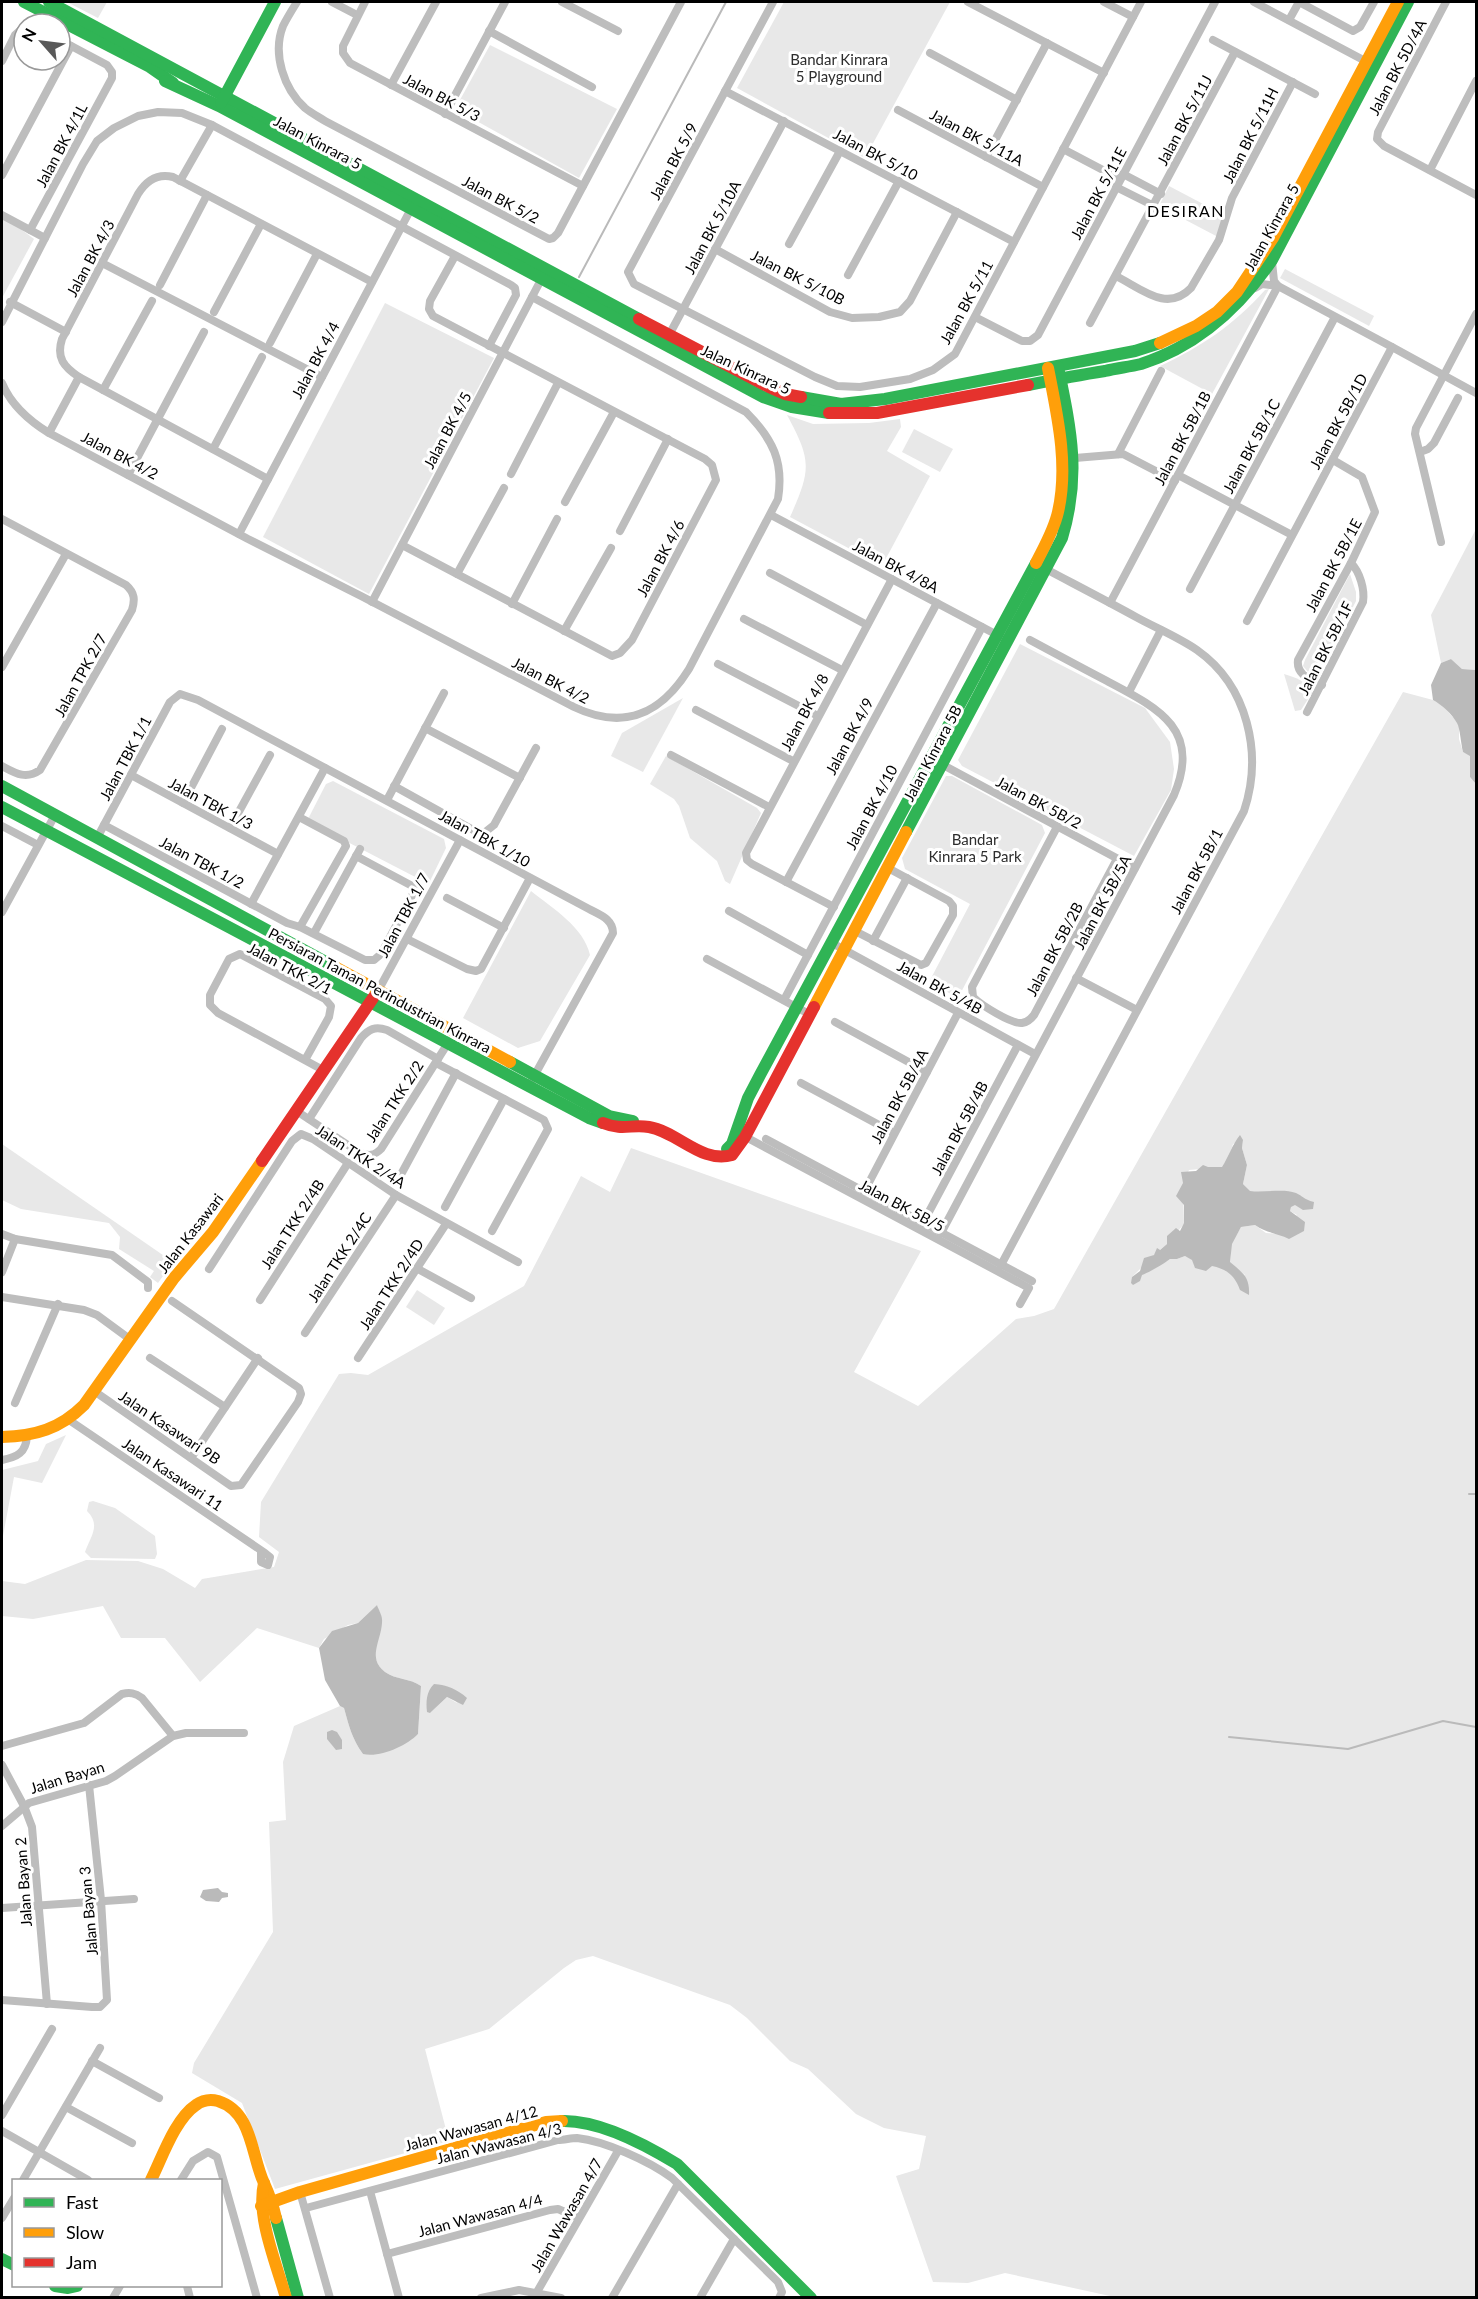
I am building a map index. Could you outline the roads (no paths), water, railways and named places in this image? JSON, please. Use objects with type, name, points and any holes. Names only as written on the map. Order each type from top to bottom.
[{"type":"main road","points":[[13,2],[32,12]]},
{"type":"main road","points":[[24,2],[150,67],[173,83]]},
{"type":"main road","name":"Jalan Kinrara 5","points":[[49,2],[208,87],[220,100],[240,104],[414,204]]},
{"type":"main road","points":[[220,100],[270,2]]},
{"type":"main road","points":[[208,87],[215,87],[231,79],[275,2]]},
{"type":"main road","name":"Jalan Kinrara 5","points":[[72,33],[156,78],[220,100],[544,275],[663,346],[780,404],[838,415],[877,413],[1028,384],[1054,373],[1082,375],[1140,364],[1178,348],[1214,327],[1254,288],[1272,261],[1370,64],[1398,2]]},
{"type":"main road","name":"Jalan Kinrara 5","points":[[544,275],[670,334],[785,394],[841,404],[1054,373],[1162,343],[1196,326],[1217,312],[1238,292],[1273,238],[1370,64],[1408,2]]},
{"type":"main road","points":[[231,79],[240,104]]},
{"type":"main road","name":"Jalan Kinrara 5B","points":[[741,1134],[748,1098],[997,634],[1041,567],[1069,517],[1075,458],[1058,397],[1054,373]]},
{"type":"main road","points":[[1028,384],[1058,397],[1082,375]]},
{"type":"main road","name":"Jalan Kinrara 5B","points":[[741,1134],[845,950],[1009,641],[1041,567],[1058,511],[1061,491],[1058,397]]},
{"type":"main road","name":"Persiaran Taman Perindustrian Kinrara","points":[[2,786],[609,1116],[622,1121],[650,1120],[713,1150],[720,1151],[727,1149],[741,1134]]},
{"type":"main road","name":"Persiaran Taman Perindustrian Kinrara","points":[[2,807],[369,1002],[609,1126],[625,1128],[650,1126],[716,1158],[732,1155],[741,1134]]},
{"type":"main road","name":"Jalan TBK 1/7","points":[[369,1002],[379,989]]},
{"type":"main road","name":"Jalan Kasawari","points":[[2,1437],[27,1436],[69,1420],[94,1391],[174,1278],[213,1232],[369,1002]]},
{"type":"main road","points":[[152,2179],[194,2106],[211,2099],[227,2105],[241,2118],[264,2183],[286,2298]]},
{"type":"main road","name":"Jalan Wawasan 4/12","points":[[267,2203],[546,2122],[588,2124],[633,2140],[677,2164],[811,2298]]},
{"type":"main road","points":[[267,2203],[298,2298]]},
{"type":"street","name":"Jalan BK 5/2","points":[[297,2],[281,33],[280,61],[290,91],[305,108],[325,121],[549,239],[558,233],[681,2]]},
{"type":"street","points":[[332,2],[357,15]]},
{"type":"street","name":"Jalan BK 5/3","points":[[364,2],[344,46],[345,58],[355,66],[583,186]]},
{"type":"street","points":[[391,85],[436,2]]},
{"type":"street","points":[[445,114],[505,2]]},
{"type":"street","points":[[562,2],[618,31]]},
{"type":"street","name":"Jalan BK 5/9","points":[[683,310],[634,284],[628,272],[773,2]]},
{"type":"street","points":[[968,2],[1104,73]]},
{"type":"street","points":[[1104,2],[1133,17]]},
{"type":"street","name":"Jalan BK 5/11","points":[[683,310],[814,377],[837,386],[860,387],[910,379],[933,370],[955,354],[1141,2]]},
{"type":"street","name":"Jalan BK 5/11E","points":[[975,317],[1022,340],[1030,341],[1038,335],[1215,2]]},
{"type":"street","points":[[1254,2],[1370,64]]},
{"type":"street","points":[[1289,20],[1299,2],[1353,30],[1360,27],[1374,2]]},
{"type":"street","name":"Jalan BK 5D/4A","points":[[1446,2],[1377,135],[1377,140],[1384,146],[1476,195]]},
{"type":"street","points":[[489,31],[592,87]]},
{"type":"street","points":[[1213,40],[1316,94]]},
{"type":"street","points":[[2,61],[12,41]]},
{"type":"street","points":[[986,158],[1047,43]]},
{"type":"street","name":"Jalan BK 4/1L","points":[[30,230],[110,83],[112,72],[107,65],[72,47]]},
{"type":"street","name":"Jalan BK 5/11J","points":[[1090,323],[1235,51]]},
{"type":"street","points":[[930,53],[1017,100]]},
{"type":"street","points":[[2,176],[56,72]]},
{"type":"street","points":[[1430,170],[1476,81]]},
{"type":"street","name":"Jalan BK 5/11H","points":[[1116,276],[1155,296],[1170,300],[1179,298],[1191,288],[1219,240],[1232,198],[1293,82]]},
{"type":"street","name":"Jalan BK 5/10","points":[[725,91],[1014,242]]},
{"type":"street","name":"Jalan BK 5/11A","points":[[898,110],[1043,187]]},
{"type":"street","points":[[2,322],[10,302],[97,141],[114,128],[138,116],[158,112],[182,113],[212,125],[511,285],[516,291],[515,298],[489,346]]},
{"type":"street","name":"Jalan BK 5/10A","points":[[663,346],[784,121]]},
{"type":"street","points":[[180,181],[212,125]]},
{"type":"street","points":[[1064,150],[1157,201]]},
{"type":"street","points":[[789,244],[840,151]]},
{"type":"street","name":"Jalan BK 4/3","points":[[268,479],[68,370],[60,356],[60,347],[102,263],[146,184],[159,176],[167,175],[372,282]]},
{"type":"street","points":[[1120,180],[1157,201]]},
{"type":"street","points":[[848,275],[899,181]]},
{"type":"street","points":[[160,285],[207,195]]},
{"type":"street","name":"Jalan BK 4/4","points":[[239,534],[414,204]]},
{"type":"street","name":"Jalan BK 5/10B","points":[[715,249],[830,312],[852,318],[879,317],[900,312],[910,301],[957,212]]},
{"type":"street","points":[[2,215],[45,238]]},
{"type":"street","points":[[214,312],[261,224]]},
{"type":"street","points":[[270,343],[317,254]]},
{"type":"street","name":"Jalan BK 4/6","points":[[402,545],[612,656],[620,653],[632,640],[716,480],[716,472],[709,461],[433,316],[429,309],[430,301],[455,256]]},
{"type":"street","points":[[1272,261],[1274,280],[1278,286]]},
{"type":"street","points":[[102,263],[322,377]]},
{"type":"street","name":"Jalan BK 4/5","points":[[372,602],[544,275]]},
{"type":"street","points":[[1254,288],[1262,284],[1278,286],[1476,393]]},
{"type":"street","name":"Jalan BK 5B/1B","points":[[1110,603],[1278,286]]},
{"type":"street","name":"Jalan BK 4/2","points":[[2,383],[7,394],[21,412],[49,433],[590,715],[626,718],[651,710],[662,703],[678,685],[778,500],[780,485],[778,460],[768,438],[746,412],[532,297]]},
{"type":"street","points":[[103,390],[152,301]]},
{"type":"street","points":[[10,302],[66,332]]},
{"type":"street","points":[[1441,542],[1416,428],[1476,314]]},
{"type":"street","name":"Jalan BK 5B/1C","points":[[1190,589],[1335,317]]},
{"type":"street","points":[[128,475],[204,332]]},
{"type":"street","name":"Jalan BK 5B/1D","points":[[1247,621],[1392,347]]},
{"type":"street","points":[[213,449],[262,357]]},
{"type":"street","points":[[1118,454],[1161,371]]},
{"type":"street","points":[[49,433],[79,377]]},
{"type":"street","points":[[511,474],[558,383]]},
{"type":"street","points":[[1420,452],[1428,449],[1434,443],[1458,398]]},
{"type":"street","points":[[565,502],[614,411]]},
{"type":"street","points":[[620,531],[668,439]]},
{"type":"street","points":[[1075,458],[1118,454],[1129,457],[1235,505],[1292,535]]},
{"type":"street","name":"Jalan BK 5B/1E","points":[[1322,685],[1301,674],[1297,665],[1298,660],[1351,563],[1375,512],[1362,477],[1333,460]]},
{"type":"street","points":[[458,574],[504,488]]},
{"type":"street","name":"Jalan BK 4/8A","points":[[771,515],[1009,641]]},
{"type":"street","points":[[2,519],[66,554],[2,667]]},
{"type":"street","points":[[512,604],[557,519]]},
{"type":"street","points":[[564,632],[611,548]]},
{"type":"street","name":"Jalan TPK 2/7","points":[[2,766],[21,776],[35,774],[46,763],[132,610],[134,596],[132,590],[66,554]]},
{"type":"street","name":"Jalan BK 5B/1F","points":[[1308,712],[1364,599],[1357,570],[1351,563]]},
{"type":"street","name":"Jalan BK 5B/1","points":[[1001,1265],[1244,811],[1252,761],[1250,734],[1232,686],[1210,661],[1197,650],[1041,567]]},
{"type":"street","points":[[770,573],[867,625]]},
{"type":"street","name":"Jalan BK 4/8","points":[[786,882],[747,860],[747,848],[892,579]]},
{"type":"street","name":"Jalan BK 4/9","points":[[786,882],[937,603]]},
{"type":"street","points":[[744,619],[842,670]]},
{"type":"street","name":"Jalan BK 4/10","points":[[784,1000],[982,627]]},
{"type":"street","points":[[1129,693],[1161,630]]},
{"type":"street","name":"Jalan BK 5B/5A","points":[[941,1233],[1174,795],[1183,766],[1178,736],[1155,707],[1030,640]]},
{"type":"street","points":[[718,664],[818,716]]},
{"type":"street","points":[[387,800],[444,693]]},
{"type":"street","name":"Jalan TBK 1/10","points":[[180,694],[198,700],[610,921],[613,933],[529,1086]]},
{"type":"street","name":"Jalan TBK 1/1","points":[[97,838],[170,702],[180,694]]},
{"type":"street","points":[[696,710],[793,761]]},
{"type":"street","points":[[425,728],[520,778]]},
{"type":"street","points":[[183,803],[222,729]]},
{"type":"street","points":[[394,786],[475,831],[484,833],[491,829],[536,748]]},
{"type":"street","points":[[230,828],[270,755]]},
{"type":"street","points":[[671,755],[769,807]]},
{"type":"street","name":"Jalan BK 5B/2","points":[[930,758],[1135,868]]},
{"type":"street","points":[[251,904],[325,768]]},
{"type":"street","name":"Jalan TBK 1/3","points":[[131,775],[278,854]]},
{"type":"street","points":[[2,912],[55,815]]},
{"type":"street","points":[[299,816],[344,841],[346,846],[300,927]]},
{"type":"street","name":"Jalan TBK 1/2","points":[[104,825],[287,923],[314,933],[364,960],[374,960],[381,954],[416,888]]},
{"type":"street","points":[[2,826],[38,845]]},
{"type":"street","name":"Jalan BK 5B/2B","points":[[1057,827],[972,987],[973,998],[998,1013],[1021,1023],[1026,1023],[1034,1015],[1117,859]]},
{"type":"street","name":"Jalan TBK 1/7","points":[[379,989],[460,840]]},
{"type":"street","points":[[314,933],[358,852],[430,896]]},
{"type":"street","points":[[855,931],[921,965],[926,963],[953,915],[951,903],[888,868]]},
{"type":"street","points":[[407,939],[467,969],[476,971],[484,965],[530,878]]},
{"type":"street","points":[[873,941],[907,878]]},
{"type":"street","points":[[786,882],[834,907]]},
{"type":"street","points":[[447,898],[504,928]]},
{"type":"street","points":[[729,911],[808,955]]},
{"type":"street","name":"Jalan BK 5/4B","points":[[832,943],[1035,1054]]},
{"type":"street","name":"Jalan TKK 2/1","points":[[305,1060],[329,1017],[331,1006],[325,999],[240,954],[229,959],[210,995],[210,1005],[218,1013],[323,1070]]},
{"type":"street","points":[[707,959],[809,1014]]},
{"type":"street","points":[[1076,978],[1137,1010]]},
{"type":"street","name":"Jalan BK 5B/4A","points":[[864,1192],[958,1013]]},
{"type":"street","points":[[835,1022],[927,1072]]},
{"type":"street","name":"Jalan TKK 2/2","points":[[309,1119],[361,1038],[372,1029],[387,1030],[437,1061]]},
{"type":"street","name":"Jalan TKK 2/2","points":[[295,1110],[360,1154],[377,1154],[448,1043]]},
{"type":"street","name":"Jalan BK 5B/4B","points":[[923,1223],[1018,1045]]},
{"type":"street","points":[[437,1061],[544,1120],[548,1129],[492,1231]]},
{"type":"street","points":[[398,1180],[456,1073]]},
{"type":"street","points":[[801,1083],[894,1133]]},
{"type":"street","points":[[445,1207],[504,1099]]},
{"type":"street","name":"Jalan TKK 2/4A","points":[[209,1269],[292,1141],[301,1134],[307,1135],[396,1195],[518,1262]]},
{"type":"street","name":"Jalan BK 5B/5","points":[[741,1134],[1029,1287],[1020,1304]]},
{"type":"street","name":"Jalan BK 5B/5","points":[[766,1139],[1032,1281]]},
{"type":"street","name":"Jalan TKK 2/4B","points":[[260,1299],[348,1163]]},
{"type":"street","points":[[242,1190],[256,1198]]},
{"type":"street","name":"Jalan TKK 2/4C","points":[[305,1333],[396,1195]]},
{"type":"street","name":"Jalan TKK 2/4D","points":[[358,1358],[446,1224]]},
{"type":"street","points":[[2,1234],[15,1239],[112,1256],[144,1278],[148,1282],[148,1287]]},
{"type":"street","points":[[2,1272],[15,1239]]},
{"type":"street","points":[[417,1269],[471,1298]]},
{"type":"street","points":[[2,1297],[58,1304],[84,1310],[97,1315],[131,1340]]},
{"type":"street","points":[[172,1301],[258,1358],[191,1458]]},
{"type":"street","points":[[15,1403],[58,1304]]},
{"type":"street","points":[[150,1358],[225,1407]]},
{"type":"street","name":"Jalan Kasawari 9B","points":[[94,1391],[231,1486],[241,1485],[298,1402],[301,1394],[299,1388],[258,1358]]},
{"type":"street","name":"Jalan Kasawari 11","points":[[69,1420],[261,1551]]},
{"type":"street","points":[[2,1460],[21,1454],[27,1446],[27,1436]]},
{"type":"street","points":[[2,1746],[84,1723],[122,1694],[129,1693],[137,1694],[142,1698],[173,1736]]},
{"type":"street","name":"Jalan Bayan","points":[[2,1826],[24,1806],[35,1800],[115,1776],[173,1736],[186,1733],[244,1733]]},
{"type":"street","name":"Jalan Bayan 2","points":[[2,1765],[24,1806],[35,1842],[47,2004]]},
{"type":"street","name":"Jalan Bayan 3","points":[[2,2000],[100,2007],[107,2000],[101,1900],[89,1785]]},
{"type":"street","points":[[2,1908],[134,1899]]},
{"type":"street","points":[[2,2115],[52,2029]]},
{"type":"street","points":[[25,2179],[100,2048]]},
{"type":"street","points":[[92,2061],[159,2098]]},
{"type":"street","points":[[66,2107],[132,2144]]},
{"type":"street","points":[[2,2131],[85,2179]]},
{"type":"street","name":"Jalan Wawasan 4/3","points":[[306,2208],[573,2138],[618,2151],[657,2168],[678,2184],[778,2282],[782,2292],[779,2298]]},
{"type":"street","name":"Jalan Wawasan 4/7","points":[[537,2292],[618,2151]]},
{"type":"street","points":[[182,2179],[198,2157],[208,2152],[217,2157],[257,2298]]},
{"type":"street","points":[[612,2298],[678,2184]]},
{"type":"street","points":[[370,2191],[399,2298]]},
{"type":"street","points":[[300,2192],[330,2298]]},
{"type":"street","points":[[2,2218],[12,2201]]},
{"type":"street","name":"Jalan Wawasan 4/4","points":[[387,2254],[550,2210],[558,2209],[579,2218]]},
{"type":"street","points":[[700,2298],[734,2239]]},
{"type":"street","points":[[481,2298],[519,2290],[561,2298]]},
{"type":"waterway","points":[[579,277],[726,2]]},
{"type":"waterway","points":[[1469,1494],[1476,1494]]},
{"type":"waterway","points":[[1229,1737],[1348,1749],[1443,1721],[1476,1727]]},
{"type":"district","name":"DESIRAN","points":[[1186,210]]},
{"type":"park label","name":"Bandar Kinrara 5 Playground","points":[[839,68]]},
{"type":"park label","name":"Bandar Kinrara 5 Park","points":[[975,848]]}]
